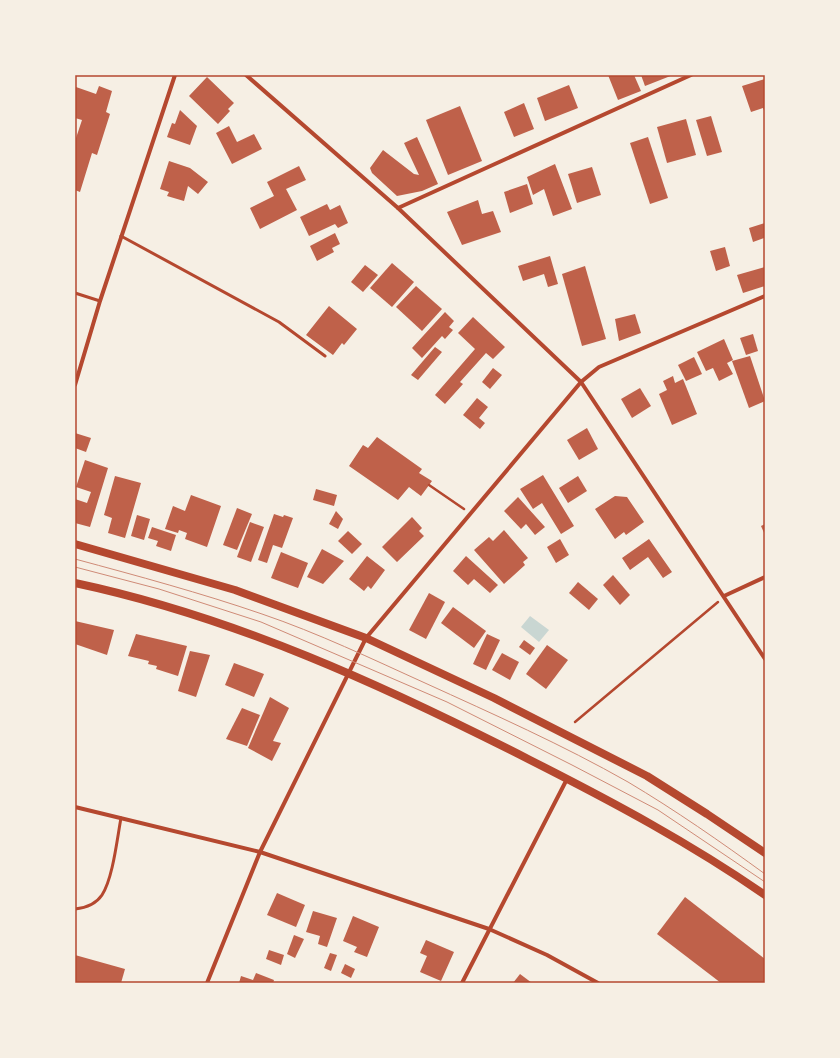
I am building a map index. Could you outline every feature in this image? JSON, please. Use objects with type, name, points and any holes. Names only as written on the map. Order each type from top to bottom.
[{"type":"main road","points":[[75,544],[235,590],[366,638],[494,698],[647,776],[708,814],[765,853]]},
{"type":"main road","points":[[75,583],[115,593],[244,631],[347,674],[478,732],[624,808],[684,843],[765,895]]},
{"type":"street","points":[[75,382],[121,236],[175,75]]},
{"type":"street","points":[[246,75],[398,208],[581,382],[765,659]]},
{"type":"street","points":[[398,208],[691,75]]},
{"type":"street","points":[[207,983],[260,852],[366,638],[581,382],[599,367],[765,296]]},
{"type":"street","points":[[724,596],[765,578]]},
{"type":"street","points":[[462,983],[567,778]]},
{"type":"street","points":[[75,807],[260,852],[489,929],[547,955],[598,983]]},
{"type":"lane","points":[[121,236],[279,322],[325,356]]},
{"type":"lane","points":[[75,293],[100,301]]},
{"type":"lane","points":[[75,909],[92,904],[102,895],[110,873],[121,818]]},
{"type":"path","points":[[429,485],[471,514]]},
{"type":"path","points":[[575,722],[724,596]]},
{"type":"shaded area","points":[[530,616],[549,630],[539,642],[521,627]]},
{"type":"building","points":[[608,75],[634,75],[641,91],[618,100]]},
{"type":"building","points":[[641,75],[673,75],[645,86]]},
{"type":"building","points":[[207,77],[234,103],[228,109],[230,111],[218,124],[189,96]]},
{"type":"building","points":[[765,79],[765,113],[763,108],[751,112],[742,86]]},
{"type":"building","points":[[569,85],[578,108],[545,121],[537,98]]},
{"type":"building","points":[[99,86],[112,91],[106,112],[110,114],[97,155],[92,153],[80,192],[75,190],[75,137],[76,138],[82,120],[75,118],[75,90],[76,87],[96,94]]},
{"type":"building","points":[[524,103],[534,129],[514,137],[504,112]]},
{"type":"building","points":[[460,106],[482,161],[448,175],[426,120]]},
{"type":"building","points":[[180,110],[197,126],[190,145],[167,137],[172,123],[175,124]]},
{"type":"building","points":[[711,116],[722,152],[707,156],[696,120]]},
{"type":"building","points":[[686,119],[696,155],[667,163],[657,127]]},
{"type":"building","points":[[229,126],[237,142],[254,134],[262,149],[232,164],[216,133]]},
{"type":"building","points":[[417,137],[438,184],[422,191],[397,196],[372,173],[370,168],[383,150],[414,174],[419,175],[404,143]]},
{"type":"building","points":[[648,137],[668,198],[650,204],[630,143]]},
{"type":"building","points":[[169,161],[190,168],[208,182],[198,194],[188,186],[184,201],[167,196],[169,192],[160,189]]},
{"type":"building","points":[[555,164],[572,209],[553,216],[544,189],[533,195],[527,177]]},
{"type":"building","points":[[299,166],[306,180],[286,189],[297,210],[260,229],[250,208],[274,196],[267,182]]},
{"type":"building","points":[[592,167],[601,195],[577,203],[568,174]]},
{"type":"building","points":[[527,184],[533,204],[510,213],[504,192]]},
{"type":"building","points":[[478,200],[482,214],[493,211],[501,232],[462,245],[447,212]]},
{"type":"building","points":[[327,204],[330,210],[340,205],[348,223],[338,228],[335,224],[309,236],[300,217]]},
{"type":"building","points":[[765,223],[765,242],[764,238],[753,242],[749,228]]},
{"type":"building","points":[[335,233],[340,244],[332,248],[334,252],[317,261],[310,246]]},
{"type":"building","points":[[725,247],[730,266],[716,271],[710,251]]},
{"type":"building","points":[[550,256],[558,284],[548,287],[544,274],[523,281],[518,266]]},
{"type":"building","points":[[392,263],[414,282],[392,307],[370,288]]},
{"type":"building","points":[[365,265],[378,275],[363,292],[351,282]]},
{"type":"building","points":[[585,266],[606,339],[582,346],[562,274]]},
{"type":"building","points":[[765,267],[765,286],[743,293],[737,275]]},
{"type":"building","points":[[416,286],[442,309],[422,331],[396,307]]},
{"type":"building","points":[[329,306],[357,329],[344,345],[342,343],[333,355],[306,335]]},
{"type":"building","points":[[445,312],[454,321],[449,327],[453,330],[445,339],[442,336],[422,358],[412,348]]},
{"type":"building","points":[[635,314],[641,333],[619,341],[615,319]]},
{"type":"building","points":[[473,317],[505,347],[493,359],[486,353],[460,382],[463,384],[445,404],[435,395],[475,349],[458,333]]},
{"type":"building","points":[[753,334],[758,351],[746,355],[740,338]]},
{"type":"building","points":[[724,339],[733,360],[727,363],[733,374],[719,381],[713,368],[706,371],[697,352]]},
{"type":"building","points":[[435,347],[442,352],[418,380],[411,375]]},
{"type":"building","points":[[750,356],[765,401],[749,408],[732,361]]},
{"type":"building","points":[[694,357],[702,374],[686,381],[678,365]]},
{"type":"building","points":[[493,368],[502,375],[490,389],[482,382]]},
{"type":"building","points":[[673,376],[675,383],[683,379],[697,414],[672,425],[659,394],[667,390],[663,381]]},
{"type":"building","points":[[640,388],[651,406],[632,418],[621,399]]},
{"type":"building","points":[[477,398],[488,407],[479,418],[485,423],[480,429],[463,415]]},
{"type":"building","points":[[587,428],[598,449],[579,460],[567,440]]},
{"type":"building","points":[[75,433],[91,438],[86,452],[75,448]]},
{"type":"building","points":[[377,437],[422,469],[419,473],[432,481],[421,496],[409,487],[398,500],[349,466],[363,445],[368,448]]},
{"type":"building","points":[[85,460],[108,468],[90,527],[75,523],[75,499],[87,503],[91,492],[76,487]]},
{"type":"building","points":[[543,475],[574,526],[561,534],[542,503],[533,509],[520,489]]},
{"type":"building","points":[[115,476],[141,483],[125,538],[108,533],[112,518],[104,515]]},
{"type":"building","points":[[578,476],[587,491],[568,503],[559,488]]},
{"type":"building","points":[[316,489],[337,495],[334,506],[313,500]]},
{"type":"building","points":[[191,495],[221,506],[207,547],[185,539],[187,533],[179,530],[178,533],[165,529],[173,506],[185,511]]},
{"type":"building","points":[[615,496],[627,497],[644,522],[626,535],[624,532],[615,539],[595,509]]},
{"type":"building","points":[[518,497],[545,527],[535,535],[526,524],[521,529],[504,511]]},
{"type":"building","points":[[237,508],[252,514],[237,550],[223,545]]},
{"type":"building","points":[[336,511],[343,519],[338,529],[329,524]]},
{"type":"building","points":[[274,514],[293,518],[282,548],[273,545],[267,563],[258,560]]},
{"type":"building","points":[[137,515],[150,519],[144,540],[131,536]]},
{"type":"building","points":[[412,517],[422,528],[419,531],[424,536],[397,562],[382,547]]},
{"type":"building","points":[[250,522],[264,527],[251,562],[237,557]]},
{"type":"building","points":[[765,524],[765,535],[761,526]]},
{"type":"building","points":[[152,527],[176,535],[171,551],[156,546],[158,541],[148,538]]},
{"type":"building","points":[[504,530],[528,558],[523,562],[525,565],[504,584],[474,550],[489,537],[493,541]]},
{"type":"building","points":[[348,531],[362,544],[352,554],[338,541]]},
{"type":"building","points":[[560,539],[569,555],[556,563],[547,547]]},
{"type":"building","points":[[649,539],[672,572],[663,578],[648,557],[630,570],[622,558]]},
{"type":"building","points":[[322,549],[344,561],[323,584],[307,577]]},
{"type":"building","points":[[281,552],[308,563],[298,588],[271,578]]},
{"type":"building","points":[[367,556],[385,570],[371,589],[368,586],[364,591],[349,579]]},
{"type":"building","points":[[466,556],[498,585],[490,593],[474,579],[468,585],[453,571]]},
{"type":"building","points":[[613,575],[630,595],[620,605],[603,585]]},
{"type":"building","points":[[578,582],[598,599],[589,610],[569,593]]},
{"type":"building","points":[[429,593],[445,602],[426,639],[409,630]]},
{"type":"building","points":[[453,607],[486,631],[474,648],[441,623]]},
{"type":"building","points":[[75,621],[114,630],[107,655],[75,644]]},
{"type":"building","points":[[136,634],[187,646],[178,676],[156,669],[157,666],[148,664],[149,661],[128,656]]},
{"type":"building","points":[[487,634],[500,640],[486,670],[473,664]]},
{"type":"building","points":[[524,640],[535,648],[530,655],[519,647]]},
{"type":"building","points":[[547,645],[568,660],[546,689],[526,674]]},
{"type":"building","points":[[190,651],[210,655],[196,697],[178,691]]},
{"type":"building","points":[[502,653],[519,662],[510,680],[492,670]]},
{"type":"building","points":[[234,663],[264,674],[254,697],[225,685]]},
{"type":"building","points":[[270,697],[289,708],[273,741],[281,743],[272,761],[248,748]]},
{"type":"building","points":[[242,708],[260,715],[247,746],[226,739]]},
{"type":"building","points":[[277,893],[305,905],[296,927],[267,915]]},
{"type":"building","points":[[685,897],[765,959],[765,983],[721,983],[657,934]]},
{"type":"building","points":[[313,911],[337,918],[327,947],[318,944],[320,936],[306,932]]},
{"type":"building","points":[[353,916],[379,927],[367,957],[354,952],[357,947],[343,941]]},
{"type":"building","points":[[294,935],[304,939],[295,958],[287,954]]},
{"type":"building","points":[[426,940],[454,952],[441,981],[420,972],[427,956],[420,953]]},
{"type":"building","points":[[269,950],[284,955],[281,965],[266,959]]},
{"type":"building","points":[[330,953],[337,955],[331,971],[324,968]]},
{"type":"building","points":[[75,955],[125,969],[121,983],[75,983]]},
{"type":"building","points":[[345,964],[355,969],[351,978],[341,973]]},
{"type":"building","points":[[256,973],[274,980],[273,983],[239,983],[241,976],[253,980]]},
{"type":"building","points":[[520,974],[532,983],[513,983]]},
{"type":"tram line","points":[[75,559],[193,592],[283,621],[476,706],[553,743],[628,782],[698,826],[765,874]]},
{"type":"tram line","points":[[75,567],[159,589],[261,622],[447,702],[658,810],[765,882]]}]
